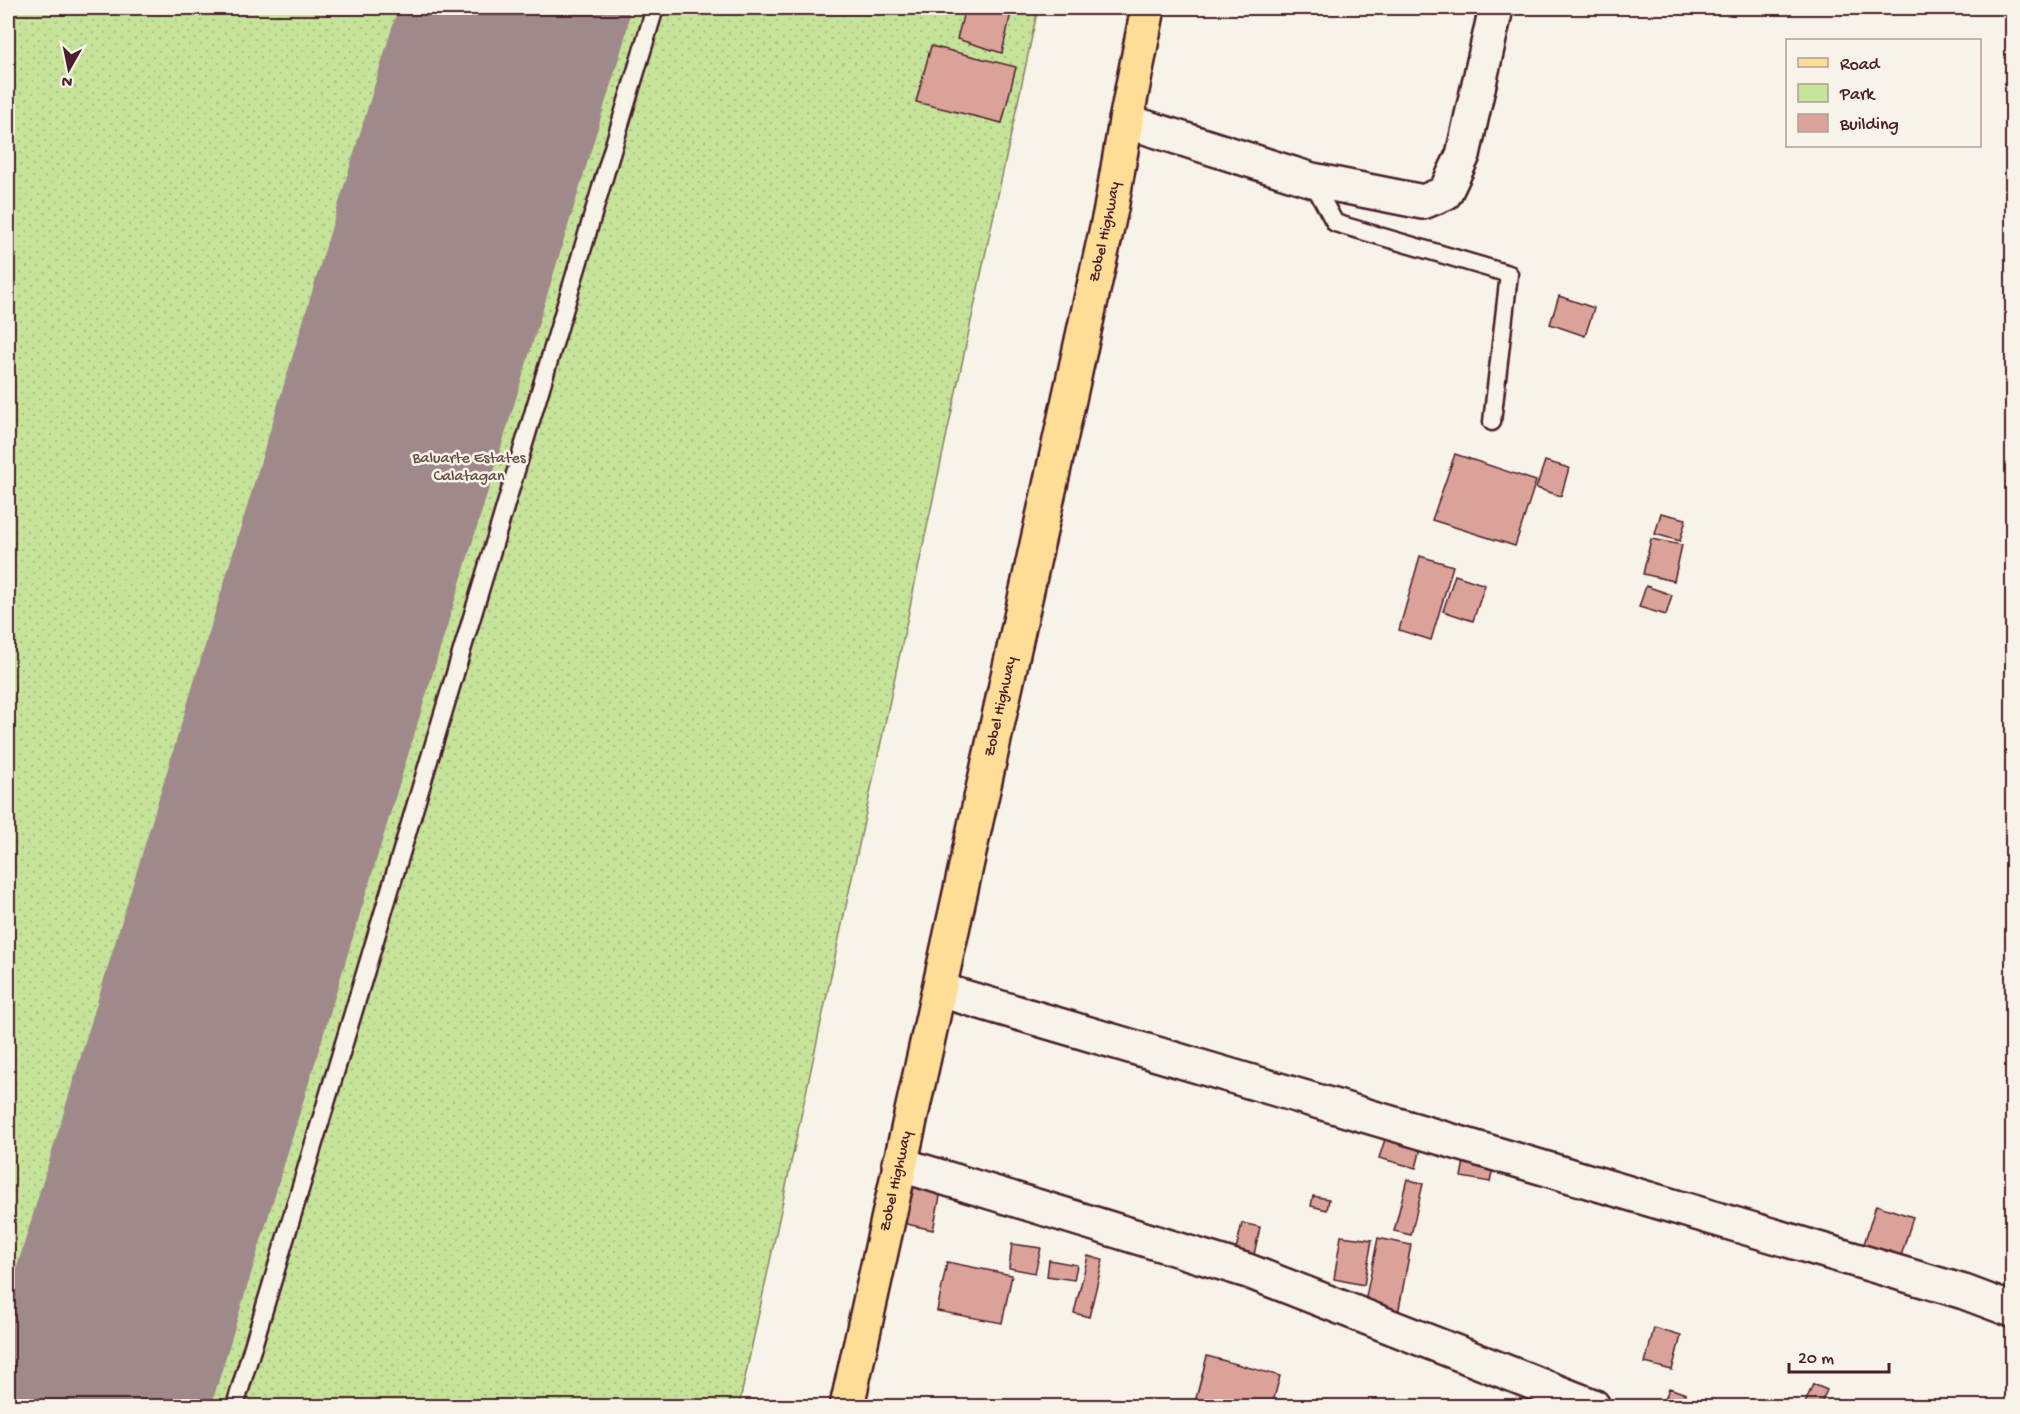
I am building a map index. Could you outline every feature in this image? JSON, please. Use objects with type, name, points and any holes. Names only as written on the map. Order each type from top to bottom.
[{"type":"main road","name":"Zobel Highway","points":[[847,1407],[1111,209],[1148,8]]},
{"type":"street","points":[[1126,121],[1312,180],[1423,202],[1444,193],[1463,155],[1496,8]]},
{"type":"street","points":[[940,990],[1965,1292],[2013,1310]]},
{"type":"street","points":[[899,1164],[1248,1271],[1593,1407]]},
{"type":"lane","points":[[235,1407],[655,8]]},
{"type":"lane","points":[[1312,180],[1335,223],[1509,274],[1492,422]]},
{"type":"green space","name":"Baluarte Estates Calatagan","points":[[8,8],[1038,8],[739,1406],[8,1406]]},
{"type":"building","points":[[965,8],[1012,8],[1002,53],[957,39]]},
{"type":"building","points":[[931,46],[1016,67],[1002,123],[916,102]]},
{"type":"building","points":[[1559,296],[1594,308],[1585,336],[1550,324]]},
{"type":"building","points":[[1455,454],[1536,481],[1515,546],[1432,520]]},
{"type":"building","points":[[1545,461],[1569,468],[1561,496],[1536,488]]},
{"type":"building","points":[[1661,513],[1686,519],[1680,541],[1655,534]]},
{"type":"building","points":[[1651,539],[1682,545],[1674,581],[1643,574]]},
{"type":"building","points":[[1420,556],[1453,566],[1431,640],[1399,630]]},
{"type":"building","points":[[1455,575],[1485,585],[1473,621],[1443,611]]},
{"type":"building","points":[[1646,586],[1672,595],[1666,615],[1639,607]]},
{"type":"building","points":[[1388,1130],[1423,1140],[1416,1168],[1379,1158]]},
{"type":"building","points":[[1465,1156],[1494,1162],[1490,1182],[1461,1177]]},
{"type":"building","points":[[907,1174],[943,1182],[933,1230],[898,1222]]},
{"type":"building","points":[[1407,1179],[1423,1184],[1411,1235],[1394,1231]]},
{"type":"building","points":[[1313,1196],[1329,1199],[1327,1210],[1311,1206]]},
{"type":"building","points":[[1876,1205],[1913,1217],[1901,1256],[1864,1244]]},
{"type":"building","points":[[1242,1223],[1260,1227],[1253,1259],[1235,1254]]},
{"type":"building","points":[[1341,1236],[1372,1240],[1364,1285],[1334,1279]]},
{"type":"building","points":[[1378,1238],[1411,1245],[1398,1314],[1364,1307]]},
{"type":"building","points":[[1012,1244],[1041,1248],[1035,1273],[1009,1268]]},
{"type":"building","points":[[1088,1256],[1103,1260],[1089,1317],[1074,1313]]},
{"type":"building","points":[[1049,1260],[1077,1265],[1074,1280],[1047,1276]]},
{"type":"building","points":[[947,1262],[1012,1275],[1002,1323],[937,1311]]},
{"type":"building","points":[[1654,1328],[1681,1336],[1672,1370],[1645,1363]]},
{"type":"building","points":[[1207,1356],[1280,1376],[1272,1406],[1194,1406]]},
{"type":"building","points":[[1813,1384],[1827,1390],[1820,1406],[1804,1406]]},
{"type":"building","points":[[1669,1388],[1686,1394],[1682,1406],[1663,1406]]},
{"type":"runway","points":[[93,1406],[516,8]]}]
